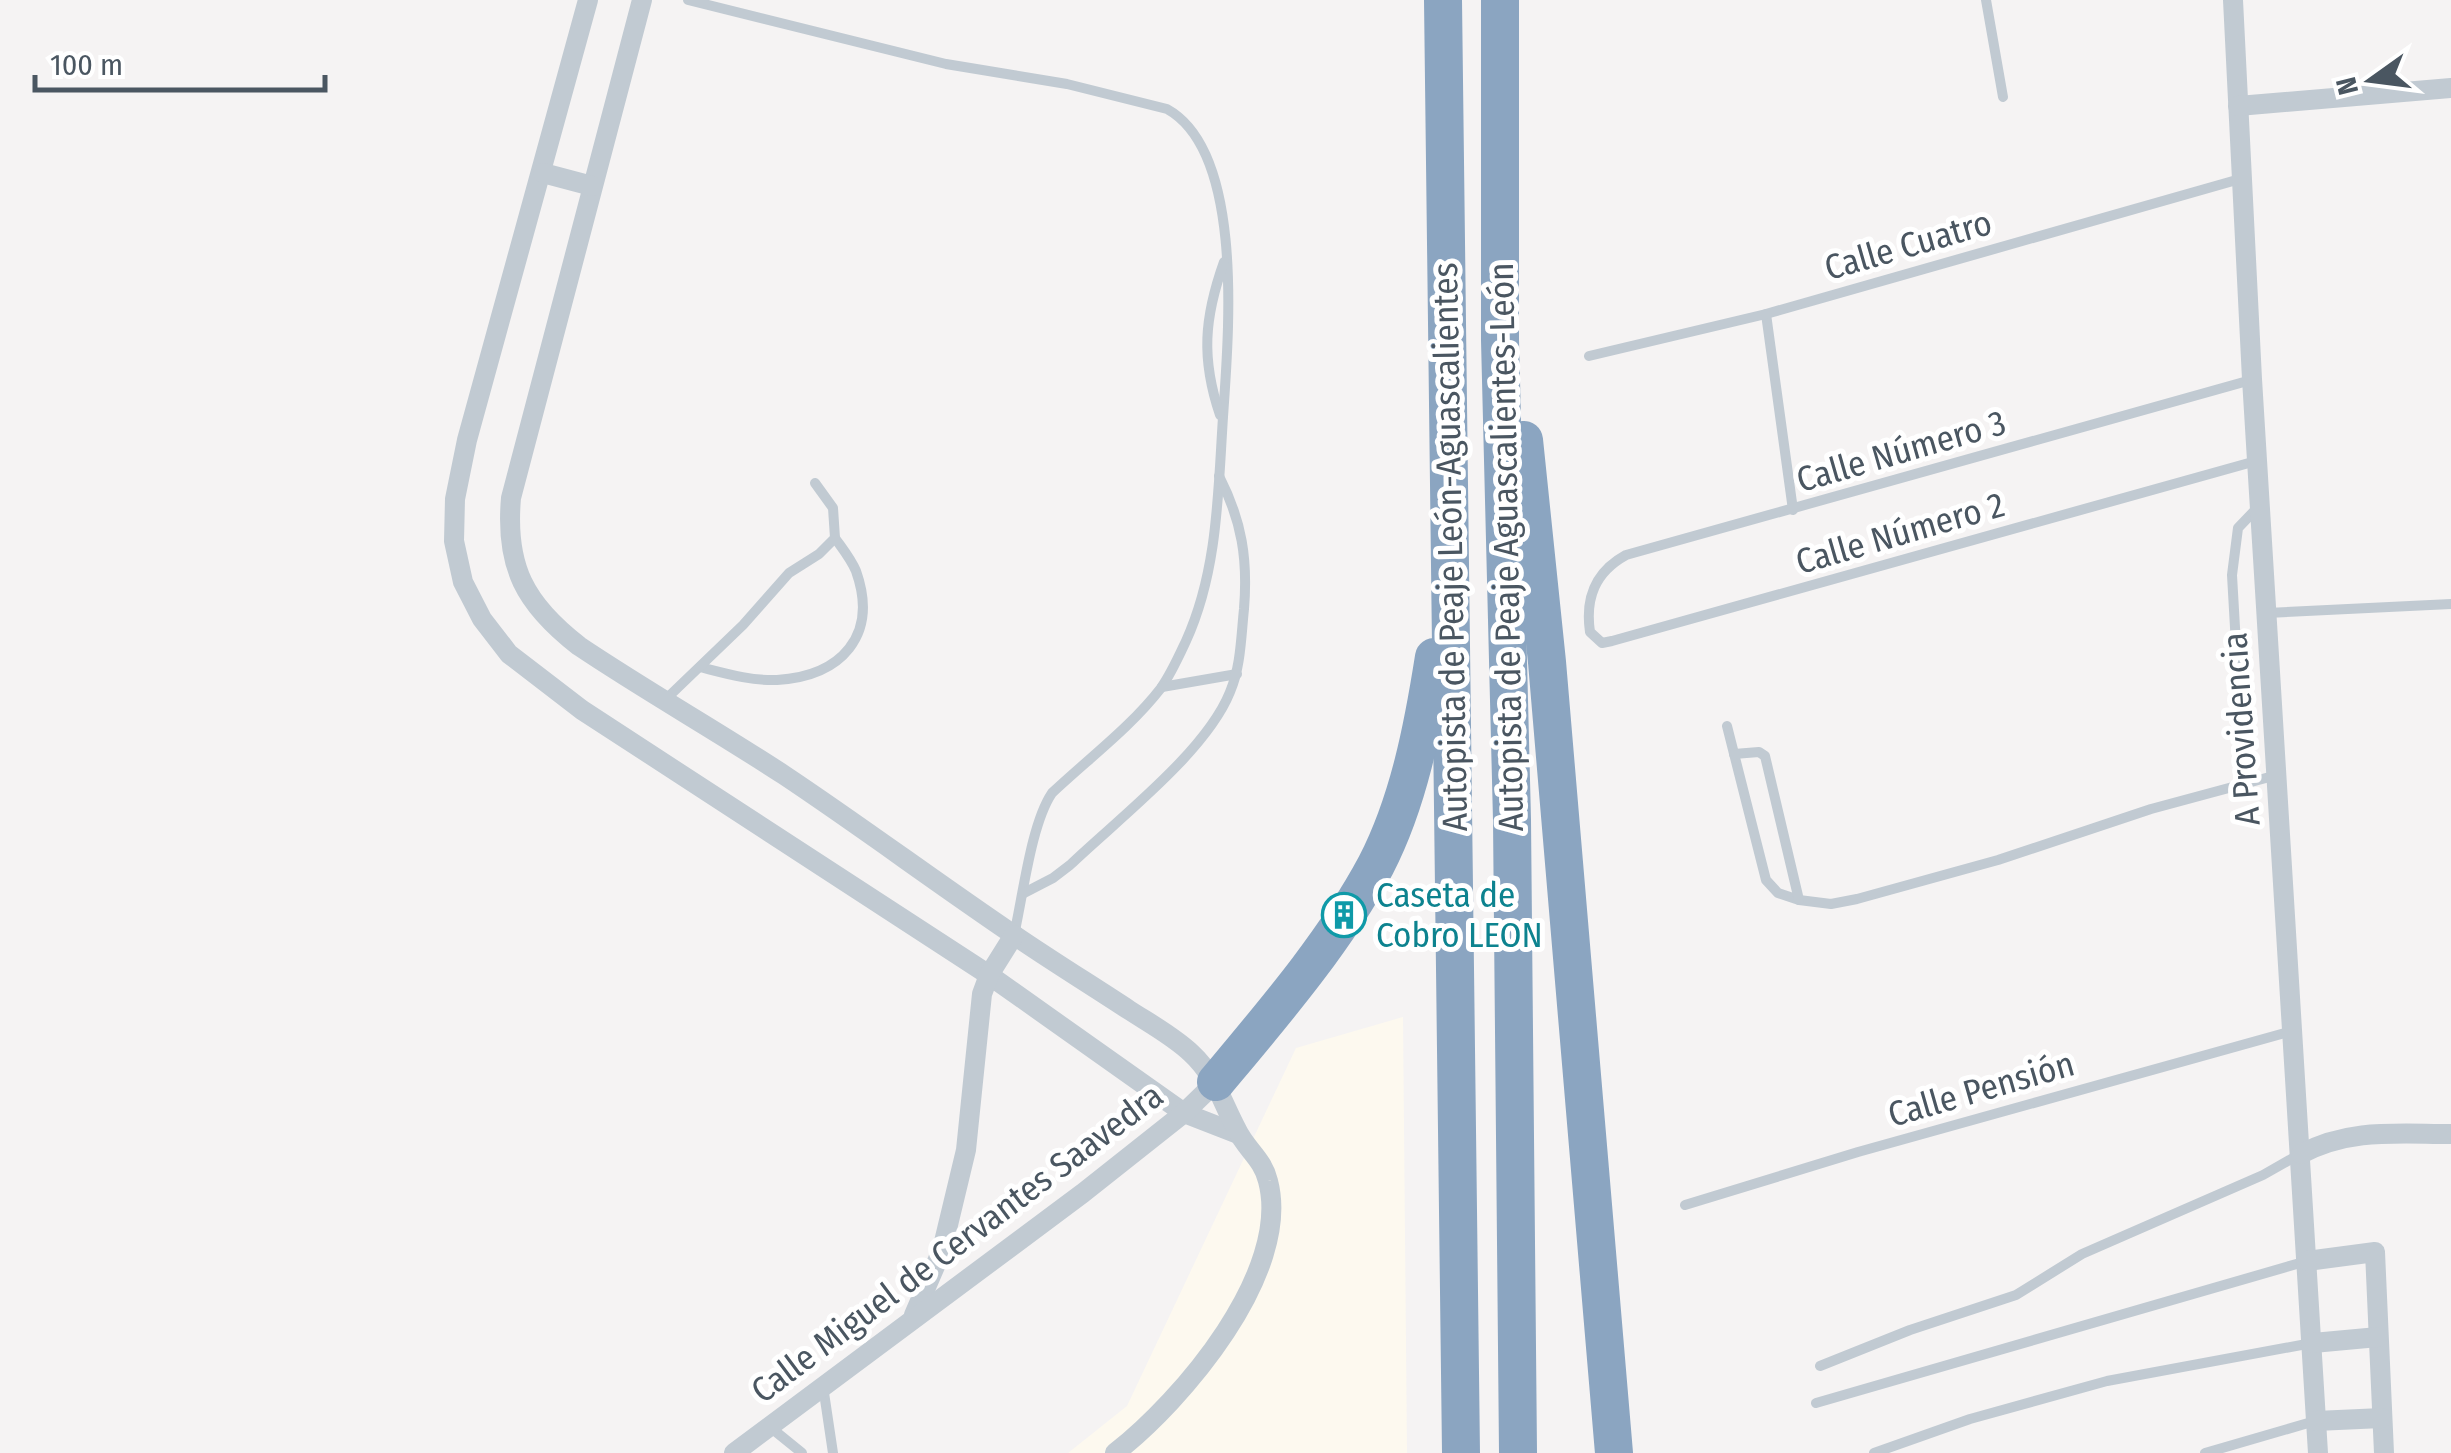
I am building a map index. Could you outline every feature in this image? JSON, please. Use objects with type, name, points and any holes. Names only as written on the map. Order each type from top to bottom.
[{"type":"highway","points":[[1216,1082],[1302,978],[1376,864],[1422,728],[1434,658],[1427,161],[1435,0]]},
{"type":"highway","name":"Autopista de Peaje León-Aguascalientes","points":[[1443,0],[1460,1453]]},
{"type":"highway","name":"Autopista de Peaje Aguascalientes-León","points":[[1500,0],[1500,340],[1512,820],[1518,1453]]},
{"type":"highway","points":[[1500,340],[1512,364],[1518,398],[1540,584],[1614,1453]]},
{"type":"street","points":[[588,0],[467,440],[455,499],[454,541],[463,582],[482,618],[509,654],[543,683],[989,975],[1184,1113],[1238,1134]]},
{"type":"street","points":[[642,0],[511,498],[510,546],[523,584],[550,624],[612,668],[787,777],[1014,935],[1189,1050],[1216,1082],[1238,1134],[1259,1157],[1268,1181],[1272,1210],[1267,1244],[1242,1306],[1204,1361],[1176,1397],[1115,1453]]},
{"type":"street","name":"A Providencia","points":[[2233,0],[2259,505],[2318,1453]]},
{"type":"street","points":[[2238,106],[2451,88]]},
{"type":"street","points":[[543,173],[592,186]]},
{"type":"street","points":[[913,1317],[942,1250],[966,1150],[978,1012],[989,975],[1014,935]]},
{"type":"street","name":"Calle Miguel de Cervantes Saavedra","points":[[734,1453],[1082,1193],[1184,1113],[1216,1082]]},
{"type":"street","points":[[2301,1154],[2337,1137],[2451,1134]]},
{"type":"street","points":[[2308,1261],[2375,1252],[2384,1453]]},
{"type":"street","points":[[2313,1343],[2378,1337]]},
{"type":"street","points":[[2316,1421],[2382,1418]]},
{"type":"lane","points":[[688,0],[946,64],[1066,84],[1167,109],[1180,116],[1192,130],[1216,184],[1224,224],[1230,311],[1210,560],[1196,618],[1162,686],[1052,793],[1040,816],[1014,935]]},
{"type":"lane","points":[[1986,0],[2003,97]]},
{"type":"lane","name":"Calle Cuatro","points":[[1588,356],[1766,314],[2240,178]]},
{"type":"lane","points":[[1222,422],[1208,380],[1206,333],[1213,293],[1226,256]]},
{"type":"lane","points":[[1766,314],[1792,510]]},
{"type":"lane","name":"Calle Número 3","points":[[1588,602],[1604,571],[1626,555],[2252,379]]},
{"type":"lane","name":"Calle Número 2","points":[[1588,602],[1590,632],[1602,643],[1612,641],[2257,460]]},
{"type":"lane","points":[[1024,893],[1070,865],[1180,761],[1219,716],[1237,674],[1246,563],[1235,508],[1218,475]]},
{"type":"lane","points":[[700,667],[773,680],[810,675],[844,657],[859,631],[863,599],[854,567],[835,538],[833,508],[815,483]]},
{"type":"lane","points":[[2244,785],[2232,575],[2238,528],[2259,505]]},
{"type":"lane","points":[[666,700],[743,625],[789,573],[819,554],[835,538]]},
{"type":"lane","points":[[2266,613],[2451,604]]},
{"type":"lane","points":[[1162,686],[1237,674]]},
{"type":"lane","points":[[1727,726],[1766,880],[1778,893],[1831,904],[1998,860],[2151,809],[2278,775]]},
{"type":"lane","points":[[1734,754],[1759,752],[1764,756],[1799,900]]},
{"type":"lane","name":"Calle Pensión","points":[[1686,1205],[1858,1152],[2293,1031]]},
{"type":"lane","points":[[1820,1366],[1910,1330],[2016,1295],[2082,1254],[2301,1154]]},
{"type":"lane","points":[[1816,1404],[2308,1261]]},
{"type":"lane","points":[[1874,1453],[1970,1419],[2107,1381],[2313,1343]]},
{"type":"lane","points":[[823,1386],[833,1453]]},
{"type":"lane","points":[[2205,1453],[2316,1421]]},
{"type":"lane","points":[[770,1427],[802,1453]]},
{"type":"shaded area","points":[[1403,1017],[1407,1453],[1068,1453],[1127,1406],[1296,1048]]},
{"type":"place","name":"Caseta de Cobro LEON","points":[[1344,915]]}]
